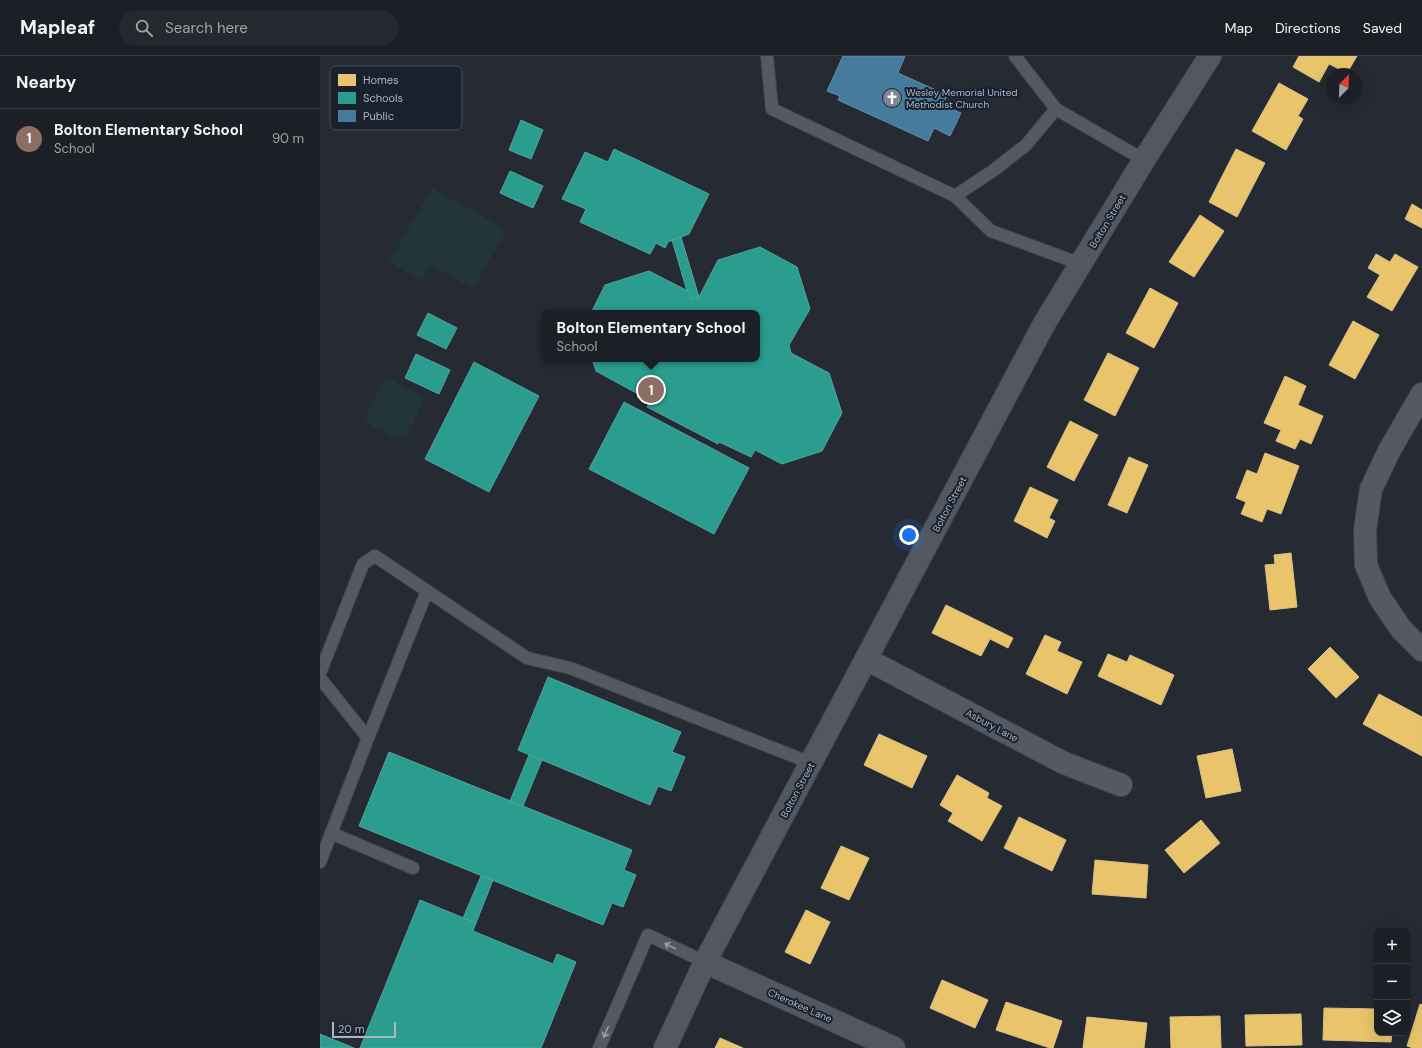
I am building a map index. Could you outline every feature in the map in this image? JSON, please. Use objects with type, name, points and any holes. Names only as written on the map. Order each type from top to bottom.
[{"type":"street","name":"Bolton Street","points":[[665,1048],[705,962],[1044,324],[1144,160],[1210,56]]},
{"type":"street","points":[[1422,394],[1389,451],[1371,489],[1365,530],[1366,565],[1380,598],[1401,630],[1422,650]]},
{"type":"street","name":"Asbury Lane","points":[[866,659],[1064,763],[1121,785]]},
{"type":"street","name":"Cherokee Lane","points":[[705,962],[894,1048]]},
{"type":"lane","points":[[767,56],[772,109],[955,196],[990,231],[1081,264]]},
{"type":"lane","points":[[1015,56],[1056,109],[1144,160]]},
{"type":"lane","points":[[955,196],[994,170],[1026,145],[1056,109]]},
{"type":"lane","points":[[320,673],[363,564],[375,556],[527,658],[570,668],[811,763]]},
{"type":"lane","points":[[320,862],[427,591]]},
{"type":"lane","points":[[320,678],[368,738]]},
{"type":"lane","points":[[331,833],[413,868]]},
{"type":"lane","points":[[599,1048],[648,935],[705,962]]},
{"type":"green space","points":[[432,188],[507,230],[473,289],[431,265],[422,281],[389,262]]},
{"type":"green space","points":[[386,377],[425,397],[408,435],[397,439],[364,420]]},
{"type":"building: Homes","points":[[1299,56],[1357,56],[1350,68],[1337,68],[1329,64],[1319,82],[1293,67]]},
{"type":"building: Homes","points":[[1279,83],[1308,99],[1298,116],[1303,119],[1286,150],[1252,131]]},
{"type":"building: Homes","points":[[1236,149],[1265,163],[1237,217],[1209,202]]},
{"type":"building: Homes","points":[[1412,204],[1422,210],[1422,228],[1405,219]]},
{"type":"building: Homes","points":[[1200,215],[1224,231],[1194,277],[1169,262]]},
{"type":"building: Homes","points":[[1376,254],[1390,262],[1395,254],[1418,267],[1392,311],[1367,297],[1380,275],[1368,268]]},
{"type":"building: Homes","points":[[1150,288],[1178,303],[1154,348],[1126,333]]},
{"type":"building: Homes","points":[[1353,321],[1379,335],[1355,379],[1329,365]]},
{"type":"building: Homes","points":[[1108,353],[1139,368],[1115,416],[1084,400]]},
{"type":"building: Homes","points":[[1285,376],[1306,386],[1298,405],[1323,416],[1311,444],[1300,439],[1295,449],[1276,441],[1281,430],[1264,423]]},
{"type":"building: Homes","points":[[1070,421],[1098,435],[1074,481],[1047,467]]},
{"type":"building: Homes","points":[[1265,453],[1299,466],[1281,514],[1267,509],[1262,522],[1241,514],[1246,502],[1236,498],[1247,470],[1257,474]]},
{"type":"building: Homes","points":[[1129,457],[1148,465],[1127,513],[1108,505]]},
{"type":"building: Homes","points":[[1030,487],[1058,500],[1049,518],[1055,521],[1047,538],[1014,521]]},
{"type":"building: Homes","points":[[1291,553],[1297,607],[1270,610],[1265,565],[1275,564],[1274,555]]},
{"type":"building: Homes","points":[[946,605],[1013,638],[1008,648],[990,639],[981,656],[932,633]]},
{"type":"building: Homes","points":[[1045,635],[1061,642],[1057,651],[1082,662],[1067,694],[1026,674]]},
{"type":"building: Homes","points":[[1330,647],[1359,677],[1336,698],[1308,669]]},
{"type":"building: Homes","points":[[1108,654],[1127,662],[1130,655],[1174,675],[1161,705],[1098,676]]},
{"type":"building: Homes","points":[[1379,694],[1422,717],[1422,756],[1363,724]]},
{"type":"building: Homes","points":[[879,734],[927,756],[912,788],[864,765]]},
{"type":"building: Homes","points":[[1232,749],[1241,791],[1206,798],[1197,756]]},
{"type":"building: Homes","points":[[957,775],[989,793],[987,798],[1002,806],[982,841],[948,821],[953,813],[940,805]]},
{"type":"building: Homes","points":[[1019,817],[1066,840],[1052,871],[1004,848]]},
{"type":"building: Homes","points":[[1201,820],[1220,843],[1184,873],[1165,850]]},
{"type":"building: Homes","points":[[841,846],[869,858],[849,900],[821,888]]},
{"type":"building: Homes","points":[[1095,860],[1148,865],[1146,898],[1092,894]]},
{"type":"building: Homes","points":[[806,910],[830,922],[810,964],[785,952]]},
{"type":"building: Homes","points":[[942,980],[988,1000],[975,1028],[930,1008]]},
{"type":"building: Homes","points":[[1006,1002],[1062,1021],[1053,1048],[996,1030]]},
{"type":"building: Homes","points":[[1420,1004],[1422,1005],[1422,1048],[1413,1048],[1407,1046]]},
{"type":"building: Homes","points":[[1324,1008],[1374,1009],[1374,1036],[1392,1036],[1391,1042],[1323,1040]]},
{"type":"building: Homes","points":[[1301,1014],[1302,1045],[1246,1046],[1245,1015]]},
{"type":"building: Homes","points":[[1220,1016],[1221,1048],[1171,1048],[1170,1017]]},
{"type":"building: Homes","points":[[1087,1017],[1147,1023],[1144,1048],[1083,1048]]},
{"type":"building: Homes","points":[[720,1038],[743,1048],[715,1048]]},
{"type":"building: Schools","points":[[521,120],[543,130],[531,159],[509,150]]},
{"type":"building: Schools","points":[[614,149],[709,194],[689,234],[668,242],[665,248],[656,243],[650,254],[580,222],[586,209],[562,199],[585,152],[608,162]]},
{"type":"building: Schools","points":[[510,171],[543,186],[533,208],[500,193]]},
{"type":"building: Schools","points":[[681,237],[699,297],[692,299],[690,292],[687,291],[672,240]]},
{"type":"building: Schools","points":[[760,247],[797,267],[810,309],[789,345],[791,353],[829,373],[842,413],[822,451],[782,464],[755,450],[751,457],[719,442],[718,444],[647,407],[649,403],[637,397],[638,394],[596,371],[593,362],[760,362],[760,310],[592,310],[605,285],[649,271],[690,292],[692,299],[699,297],[718,260]]},
{"type":"building: Schools","points":[[428,313],[457,328],[446,349],[417,335]]},
{"type":"building: Schools","points":[[416,354],[450,370],[439,394],[405,378]]},
{"type":"building: Schools","points":[[474,362],[539,396],[489,492],[425,459]]},
{"type":"building: Schools","points":[[624,402],[749,468],[714,534],[589,469]]},
{"type":"building: Schools","points":[[548,677],[681,732],[672,752],[685,757],[671,791],[658,786],[650,805],[518,750]]},
{"type":"building: Schools","points":[[389,752],[632,850],[624,870],[636,875],[623,907],[612,903],[603,925],[359,826]]},
{"type":"building: Schools","points":[[529,755],[542,760],[523,806],[510,801]]},
{"type":"building: Schools","points":[[481,876],[493,880],[476,923],[463,918]]},
{"type":"building: Schools","points":[[420,900],[476,923],[473,931],[553,964],[557,954],[576,962],[541,1048],[360,1048]]},
{"type":"building: Schools","points":[[320,1034],[354,1048],[320,1048]]},
{"type":"building: Public","name":"Wesley Memorial United Methodist Church","points":[[843,56],[905,56],[898,73],[947,95],[943,105],[961,113],[950,136],[934,128],[928,141],[838,100],[840,96],[827,91]]},
{"type":"place","name":"Wesley Memorial United Methodist Church","points":[[892,98]]},
{"type":"place","name":"Bolton Elementary School","points":[[651,390]]}]
